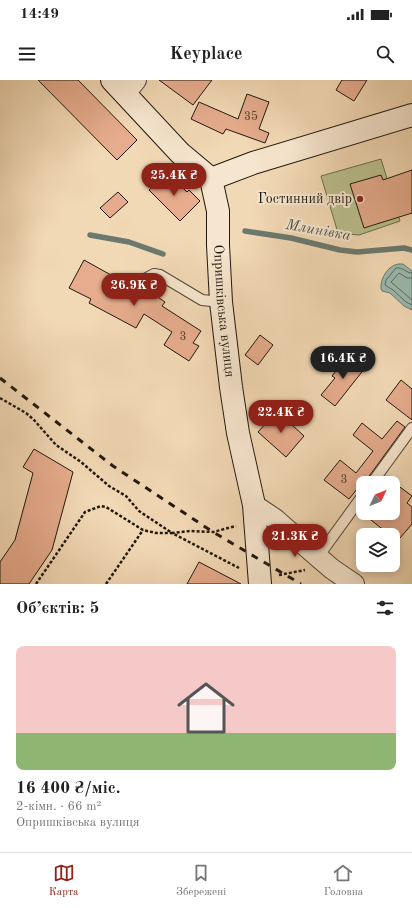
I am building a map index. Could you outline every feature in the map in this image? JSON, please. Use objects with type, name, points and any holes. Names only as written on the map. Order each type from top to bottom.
[{"type":"street","points":[[124,85],[180,153],[211,180],[254,163],[412,115]]},
{"type":"street","name":"Опришківська вулиця","points":[[211,180],[218,211],[221,302],[238,433],[254,511],[260,581]]},
{"type":"street","points":[[254,511],[275,519],[325,563],[354,584]]},
{"type":"lane","points":[[142,280],[154,274],[160,275],[202,300],[221,302]]},
{"type":"lane","points":[[377,476],[412,428]]},
{"type":"lane","points":[[325,563],[356,508]]},
{"type":"path","points":[[0,398],[26,413],[34,420],[56,446],[81,462],[108,486],[126,496],[139,511],[172,533],[260,581],[301,571],[325,563]]},
{"type":"path","points":[[36,584],[85,512],[91,509],[101,506],[106,507],[143,530],[156,533],[213,532],[222,530],[254,511]]},
{"type":"path","points":[[106,584],[143,530]]},
{"type":"green space","name":"Гостинний двір","points":[[381,159],[400,221],[359,235],[338,233],[321,176]]},
{"type":"water","points":[[398,264],[403,264],[412,271],[412,310],[404,306],[390,293],[382,291],[381,289],[385,273],[391,267]]},
{"type":"building","points":[[38,80],[78,80],[137,140],[117,160]]},
{"type":"building","points":[[159,80],[212,80],[193,105]]},
{"type":"building","points":[[342,80],[367,80],[354,101],[336,90]]},
{"type":"building","points":[[247,94],[269,102],[259,129],[269,133],[265,143],[226,129],[223,134],[191,119],[199,102],[238,119]]},
{"type":"building","points":[[412,170],[412,213],[364,228],[350,184],[381,175],[383,180]]},
{"type":"building","points":[[167,173],[187,192],[189,190],[200,201],[180,221],[149,190]]},
{"type":"building","points":[[118,192],[128,202],[110,218],[100,208]]},
{"type":"building","points":[[84,260],[147,295],[149,291],[165,302],[162,306],[201,331],[193,343],[199,346],[189,361],[164,345],[172,332],[144,314],[136,328],[89,303],[91,299],[69,288]]},
{"type":"building","points":[[260,335],[273,345],[258,365],[245,355]]},
{"type":"building","points":[[349,355],[365,368],[335,406],[321,395],[335,378],[332,376]]},
{"type":"building","points":[[401,380],[412,389],[412,420],[386,400]]},
{"type":"building","points":[[277,411],[304,436],[286,457],[258,432]]},
{"type":"building","points":[[397,421],[405,427],[369,476],[356,476],[356,490],[349,499],[324,480],[340,460],[356,473],[373,451],[353,435],[362,423],[382,439]]},
{"type":"building","points":[[34,449],[73,472],[52,550],[29,584],[0,584],[0,562],[15,540],[33,473],[23,467]]},
{"type":"building","points":[[400,487],[412,496],[407,503],[412,507],[412,524],[400,538],[400,528],[381,528],[371,520],[400,520]]},
{"type":"building","points":[[199,562],[241,584],[187,584]]},
{"type":"waterway","name":"Млинівка","points":[[245,231],[291,238],[340,250],[357,252],[404,248],[412,250]]},
{"type":"waterway","name":"Млинівка","points":[[90,235],[129,242],[163,254]]},
{"type":"railway","points":[[0,378],[113,466],[213,532],[301,584]]},
{"type":"place","name":"Гостинний двір","points":[[360,199]]}]
